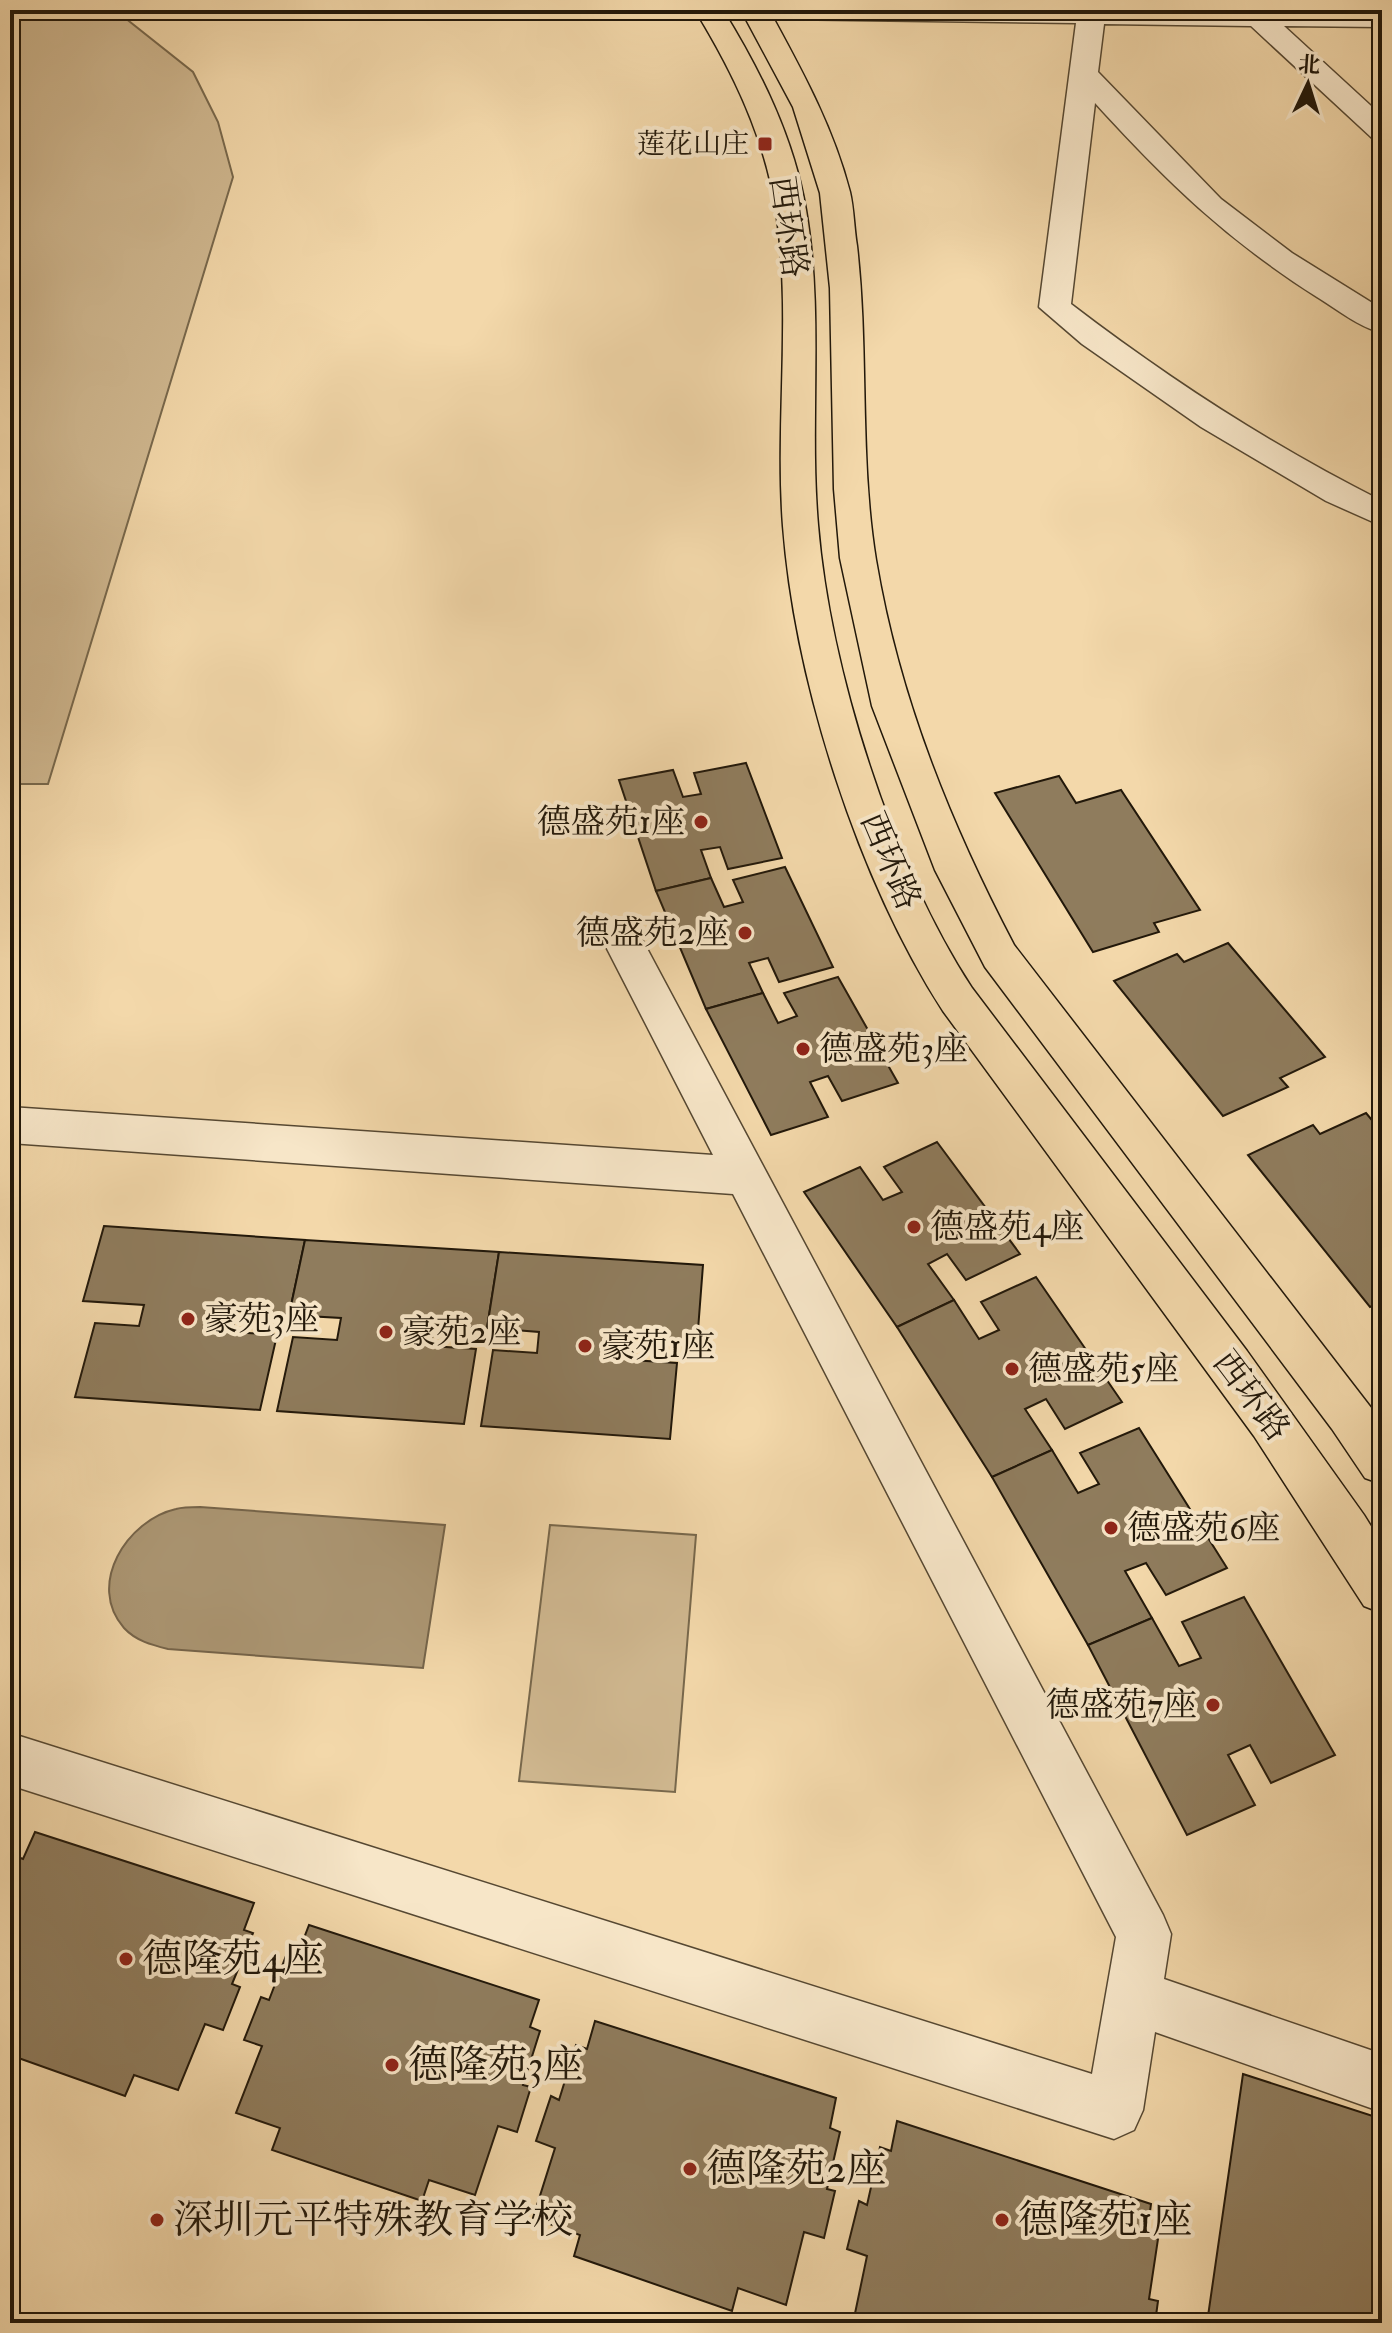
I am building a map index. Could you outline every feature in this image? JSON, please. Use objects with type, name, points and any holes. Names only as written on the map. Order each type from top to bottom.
[{"type":"main road","name":"西环路","points":[[709,10],[746,72],[764,112],[788,196],[797,272],[798,489],[804,560],[816,634],[835,713],[862,796],[897,882],[942,975],[1287,1443],[1382,1589]]},
{"type":"main road","name":"西环路","points":[[756,10],[807,107],[835,193],[846,288],[851,489],[858,558],[891,706],[955,870],[999,956],[1349,1414],[1382,1462]]},
{"type":"street","points":[[709,10],[1382,19]]},
{"type":"street","points":[[1091,15],[1055,307],[1135,370],[1228,432],[1333,492],[1382,515]]},
{"type":"street","points":[[1258,17],[1382,132]]},
{"type":"street","points":[[1083,73],[1190,186],[1246,234],[1313,281],[1382,323]]},
{"type":"street","points":[[10,1759],[1114,2110],[1144,1934],[621,937]]},
{"type":"street","points":[[10,1125],[747,1176]]},
{"type":"street","points":[[1134,1997],[1382,2083]]},
{"type":"shaded area","points":[[10,10],[115,10],[193,72],[218,122],[233,177],[48,784],[10,784]]},
{"type":"shaded area","points":[[179,1508],[445,1525],[423,1668],[168,1649],[134,1636],[124,1628],[113,1611],[109,1593],[117,1556],[142,1526],[158,1516]]},
{"type":"shaded area","points":[[550,1525],[696,1535],[675,1792],[519,1781]]},
{"type":"building","name":"德盛苑1座","points":[[746,763],[782,858],[728,869],[720,847],[701,850],[711,878],[656,891],[619,780],[673,770],[683,797],[701,794],[694,773]]},
{"type":"building","points":[[1059,776],[1076,803],[1121,790],[1200,910],[1154,923],[1159,932],[1093,952],[995,793]]},
{"type":"building","name":"德盛苑2座","points":[[785,867],[833,967],[779,982],[768,958],[749,963],[763,993],[706,1009],[656,891],[711,878],[724,907],[743,902],[733,880]]},
{"type":"building","points":[[1228,943],[1325,1057],[1280,1078],[1288,1087],[1223,1116],[1114,981],[1177,954],[1184,962]]},
{"type":"building","name":"德盛苑3座","points":[[838,977],[898,1083],[842,1101],[828,1076],[810,1082],[828,1117],[771,1135],[706,1009],[763,993],[778,1023],[797,1016],[784,993]]},
{"type":"building","points":[[1366,1113],[1382,1132],[1382,1301],[1370,1307],[1248,1155],[1313,1125],[1320,1134]]},
{"type":"building","name":"德盛苑4座","points":[[937,1142],[1020,1254],[966,1280],[947,1254],[928,1264],[954,1300],[897,1327],[804,1192],[860,1167],[883,1200],[902,1192],[884,1167]]},
{"type":"building","name":"豪苑3座","points":[[104,1226],[305,1240],[289,1315],[237,1311],[232,1332],[277,1335],[260,1410],[75,1397],[95,1323],[139,1326],[144,1305],[83,1301]]},
{"type":"building","name":"豪苑2座","points":[[305,1240],[499,1252],[487,1328],[434,1325],[431,1346],[476,1349],[464,1424],[277,1411],[293,1337],[337,1340],[341,1318],[289,1315]]},
{"type":"building","name":"豪苑1座","points":[[499,1252],[703,1265],[697,1343],[635,1338],[632,1360],[677,1363],[670,1439],[481,1426],[493,1350],[537,1353],[539,1332],[487,1328]]},
{"type":"building","name":"德盛苑5座","points":[[1036,1277],[1122,1402],[1065,1429],[1046,1399],[1025,1409],[1052,1450],[992,1477],[897,1327],[954,1300],[979,1339],[999,1330],[981,1302]]},
{"type":"building","name":"德盛苑6座","points":[[1139,1428],[1227,1568],[1166,1595],[1146,1563],[1125,1571],[1152,1618],[1088,1645],[992,1477],[1052,1450],[1078,1493],[1099,1484],[1080,1453]]},
{"type":"building","name":"德盛苑7座","points":[[1244,1597],[1335,1755],[1271,1783],[1250,1745],[1228,1755],[1255,1805],[1187,1835],[1088,1645],[1152,1618],[1179,1666],[1201,1658],[1182,1622]]},
{"type":"building","name":"德隆苑4座","points":[[35,1832],[254,1903],[244,1930],[253,1933],[232,1984],[240,1987],[223,2030],[205,2024],[178,2090],[134,2075],[125,2096],[10,2055],[10,1862],[13,1855],[23,1859]]},
{"type":"building","name":"德隆苑3座","points":[[309,1925],[539,2000],[530,2027],[540,2031],[523,2085],[531,2087],[517,2132],[498,2126],[475,2195],[429,2180],[422,2201],[272,2150],[280,2128],[236,2113],[262,2046],[244,2040],[261,1997],[269,2000],[289,1948],[299,1951]]},
{"type":"building","name":"德隆苑2座","points":[[595,2021],[836,2098],[830,2128],[840,2132],[827,2189],[835,2191],[824,2238],[804,2232],[786,2305],[738,2288],[732,2311],[574,2256],[580,2235],[533,2218],[555,2148],[536,2141],[551,2096],[559,2100],[576,2045],[587,2049]]},
{"type":"building","points":[[1243,2074],[1382,2119],[1382,2323],[1207,2323]]},
{"type":"building","name":"德隆苑1座","points":[[897,2121],[1151,2204],[1147,2235],[1158,2239],[1149,2299],[1158,2301],[1155,2323],[853,2323],[867,2256],[847,2249],[859,2201],[867,2205],[880,2147],[891,2151]]},
{"type":"place","name":"莲花山庄","points":[[765,144]]},
{"type":"place","name":"德盛苑1座","points":[[701,822]]},
{"type":"place","name":"德盛苑2座","points":[[745,933]]},
{"type":"place","name":"德盛苑3座","points":[[803,1049]]},
{"type":"place","name":"德盛苑4座","points":[[914,1227]]},
{"type":"place","name":"豪苑3座","points":[[188,1319]]},
{"type":"place","name":"豪苑2座","points":[[386,1332]]},
{"type":"place","name":"豪苑1座","points":[[585,1346]]},
{"type":"place","name":"德盛苑5座","points":[[1012,1369]]},
{"type":"place","name":"德盛苑6座","points":[[1111,1528]]},
{"type":"place","name":"德盛苑7座","points":[[1213,1705]]},
{"type":"place","name":"德隆苑4座","points":[[126,1959]]},
{"type":"place","name":"德隆苑3座","points":[[392,2065]]},
{"type":"place","name":"德隆苑2座","points":[[690,2169]]},
{"type":"place","name":"深圳元平特殊教育学校","points":[[157,2220]]},
{"type":"place","name":"德隆苑1座","points":[[1002,2220]]}]
